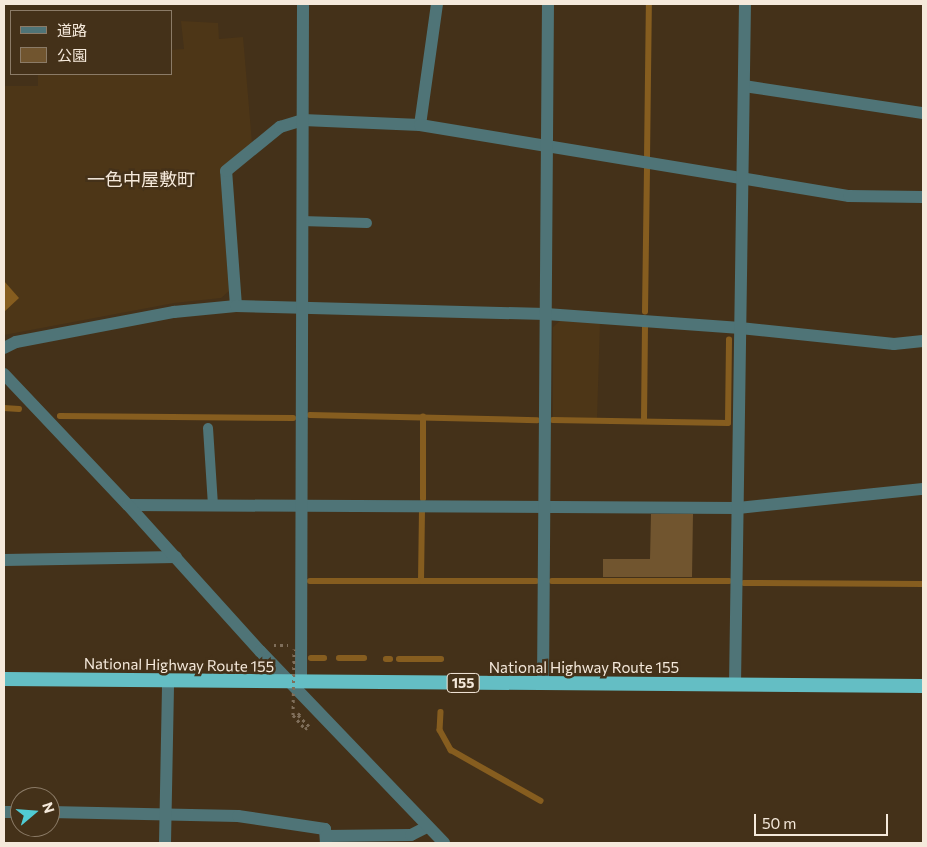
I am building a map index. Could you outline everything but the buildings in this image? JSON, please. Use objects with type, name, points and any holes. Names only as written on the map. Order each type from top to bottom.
[{"type":"highway","name":"National Highway Route 155","points":[[4,679],[923,686]]},
{"type":"street","points":[[295,682],[302,505],[303,4]]},
{"type":"street","points":[[420,125],[437,4]]},
{"type":"street","points":[[543,684],[548,4]]},
{"type":"street","points":[[735,685],[745,4]]},
{"type":"street","points":[[744,86],[923,113]]},
{"type":"street","points":[[236,306],[226,171],[280,127],[303,120],[420,125],[850,196],[923,197]]},
{"type":"street","points":[[4,348],[16,342],[155,316],[236,306],[302,306],[546,314],[740,328],[894,344],[923,341]]},
{"type":"street","points":[[4,374],[444,843]]},
{"type":"street","points":[[128,505],[738,508],[923,489]]},
{"type":"street","points":[[4,560],[176,557]]},
{"type":"street","points":[[165,843],[168,680]]},
{"type":"street","points":[[60,812],[238,816],[325,829],[326,840],[411,835],[428,826]]},
{"type":"lane","points":[[302,221],[367,223]]},
{"type":"lane","points":[[208,428],[213,505]]},
{"type":"path","points":[[292,645],[274,645],[275,650],[294,649],[293,715],[306,729],[308,726],[298,715]]},
{"type":"shaded area","points":[[181,21],[218,23],[219,39],[243,37],[252,143],[220,170],[229,291],[221,298],[174,303],[4,335],[5,86],[38,86],[38,75],[172,75],[172,50],[184,49]]},
{"type":"shaded area","points":[[4,281],[19,298],[4,312]]},
{"type":"shaded area","points":[[562,319],[600,322],[597,418],[553,417],[553,327]]},
{"type":"green space","points":[[651,514],[693,514],[692,577],[603,577],[603,559],[650,559]]},
{"type":"waterway","points":[[647,158],[649,4]]},
{"type":"waterway","points":[[645,312],[647,169]]},
{"type":"waterway","points":[[644,421],[645,326]]},
{"type":"waterway","points":[[553,420],[728,423],[729,340]]},
{"type":"waterway","points":[[4,408],[19,409]]},
{"type":"waterway","points":[[310,415],[537,420]]},
{"type":"waterway","points":[[60,416],[293,418]]},
{"type":"waterway","points":[[423,417],[423,499]]},
{"type":"waterway","points":[[310,581],[421,581],[422,511]]},
{"type":"waterway","points":[[421,581],[536,581]]},
{"type":"waterway","points":[[552,581],[729,581]]},
{"type":"waterway","points":[[744,583],[923,584]]},
{"type":"waterway","points":[[311,658],[324,658]]},
{"type":"waterway","points":[[339,658],[364,658]]},
{"type":"waterway","points":[[399,659],[441,659]]},
{"type":"waterway","points":[[441,712],[440,730],[451,750],[541,801]]},
{"type":"district","name":"一色中屋敷町","points":[[141,179]]}]
